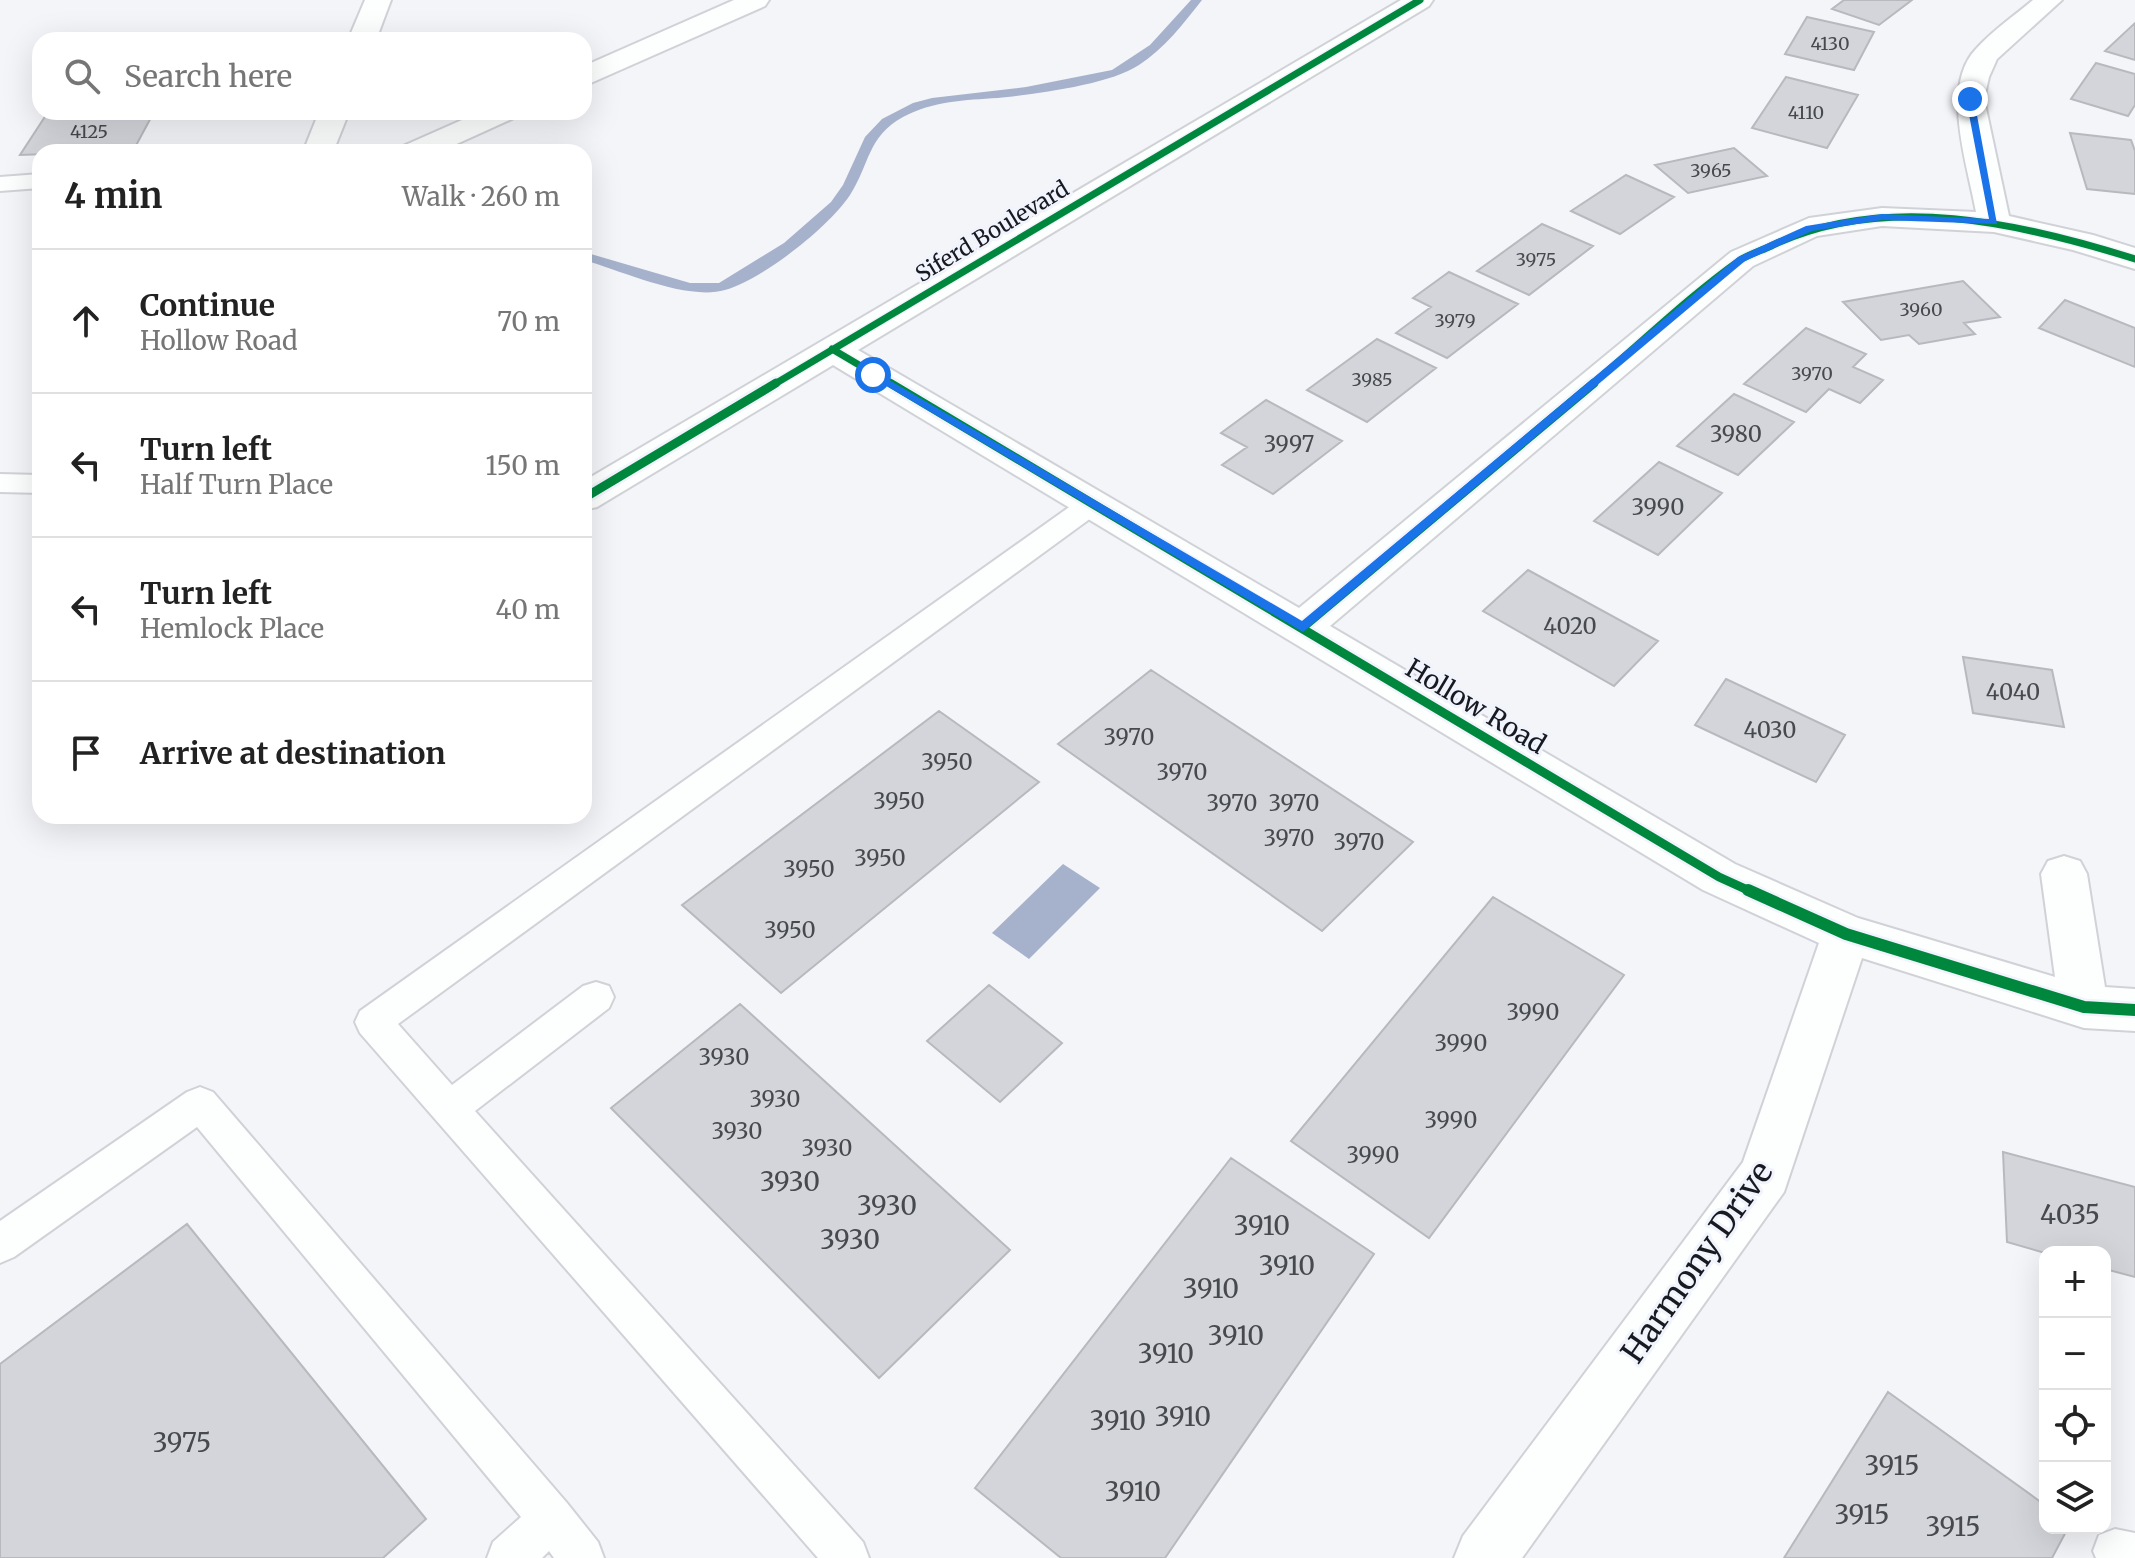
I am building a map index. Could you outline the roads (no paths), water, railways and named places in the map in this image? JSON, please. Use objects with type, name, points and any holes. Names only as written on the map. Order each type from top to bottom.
[{"type":"street","points":[[365,32],[378,0]]},
{"type":"street","points":[[592,73],[756,0]]},
{"type":"street","name":"Siferd Boulevard","points":[[592,493],[1420,0]]},
{"type":"street","points":[[1994,222],[1970,99],[1975,77],[1985,55],[2049,0]]},
{"type":"street","points":[[321,144],[331,120]]},
{"type":"street","points":[[432,144],[486,120]]},
{"type":"street","points":[[1303,627],[1742,259],[1809,228],[1882,217],[1994,222],[2082,242],[2135,259]]},
{"type":"street","name":"Hollow Road","points":[[832,349],[1719,877],[1846,934],[2084,1007],[2135,1010]]},
{"type":"street","points":[[2064,874],[2084,1007]]},
{"type":"street","name":"Harmony Drive","points":[[1485,1558],[1765,1175],[1846,934]]},
{"type":"lane","points":[[0,184],[32,182]]},
{"type":"lane","points":[[0,483],[32,484]]},
{"type":"lane","points":[[847,1558],[373,1022],[1092,504]]},
{"type":"lane","points":[[0,505],[32,505]]},
{"type":"lane","points":[[450,1108],[596,997]]},
{"type":"lane","points":[[0,1244],[200,1104],[582,1558]]},
{"type":"lane","points":[[509,1558],[551,1519]]},
{"type":"water","points":[[1063,864],[1100,888],[1029,959],[992,933]]},
{"type":"waterway","points":[[592,258],[688,287],[706,289],[724,286],[753,271],[788,246],[835,205],[849,185],[871,137],[886,122],[932,101],[1026,91],[1117,72],[1134,64],[1154,48],[1197,0]]}]
